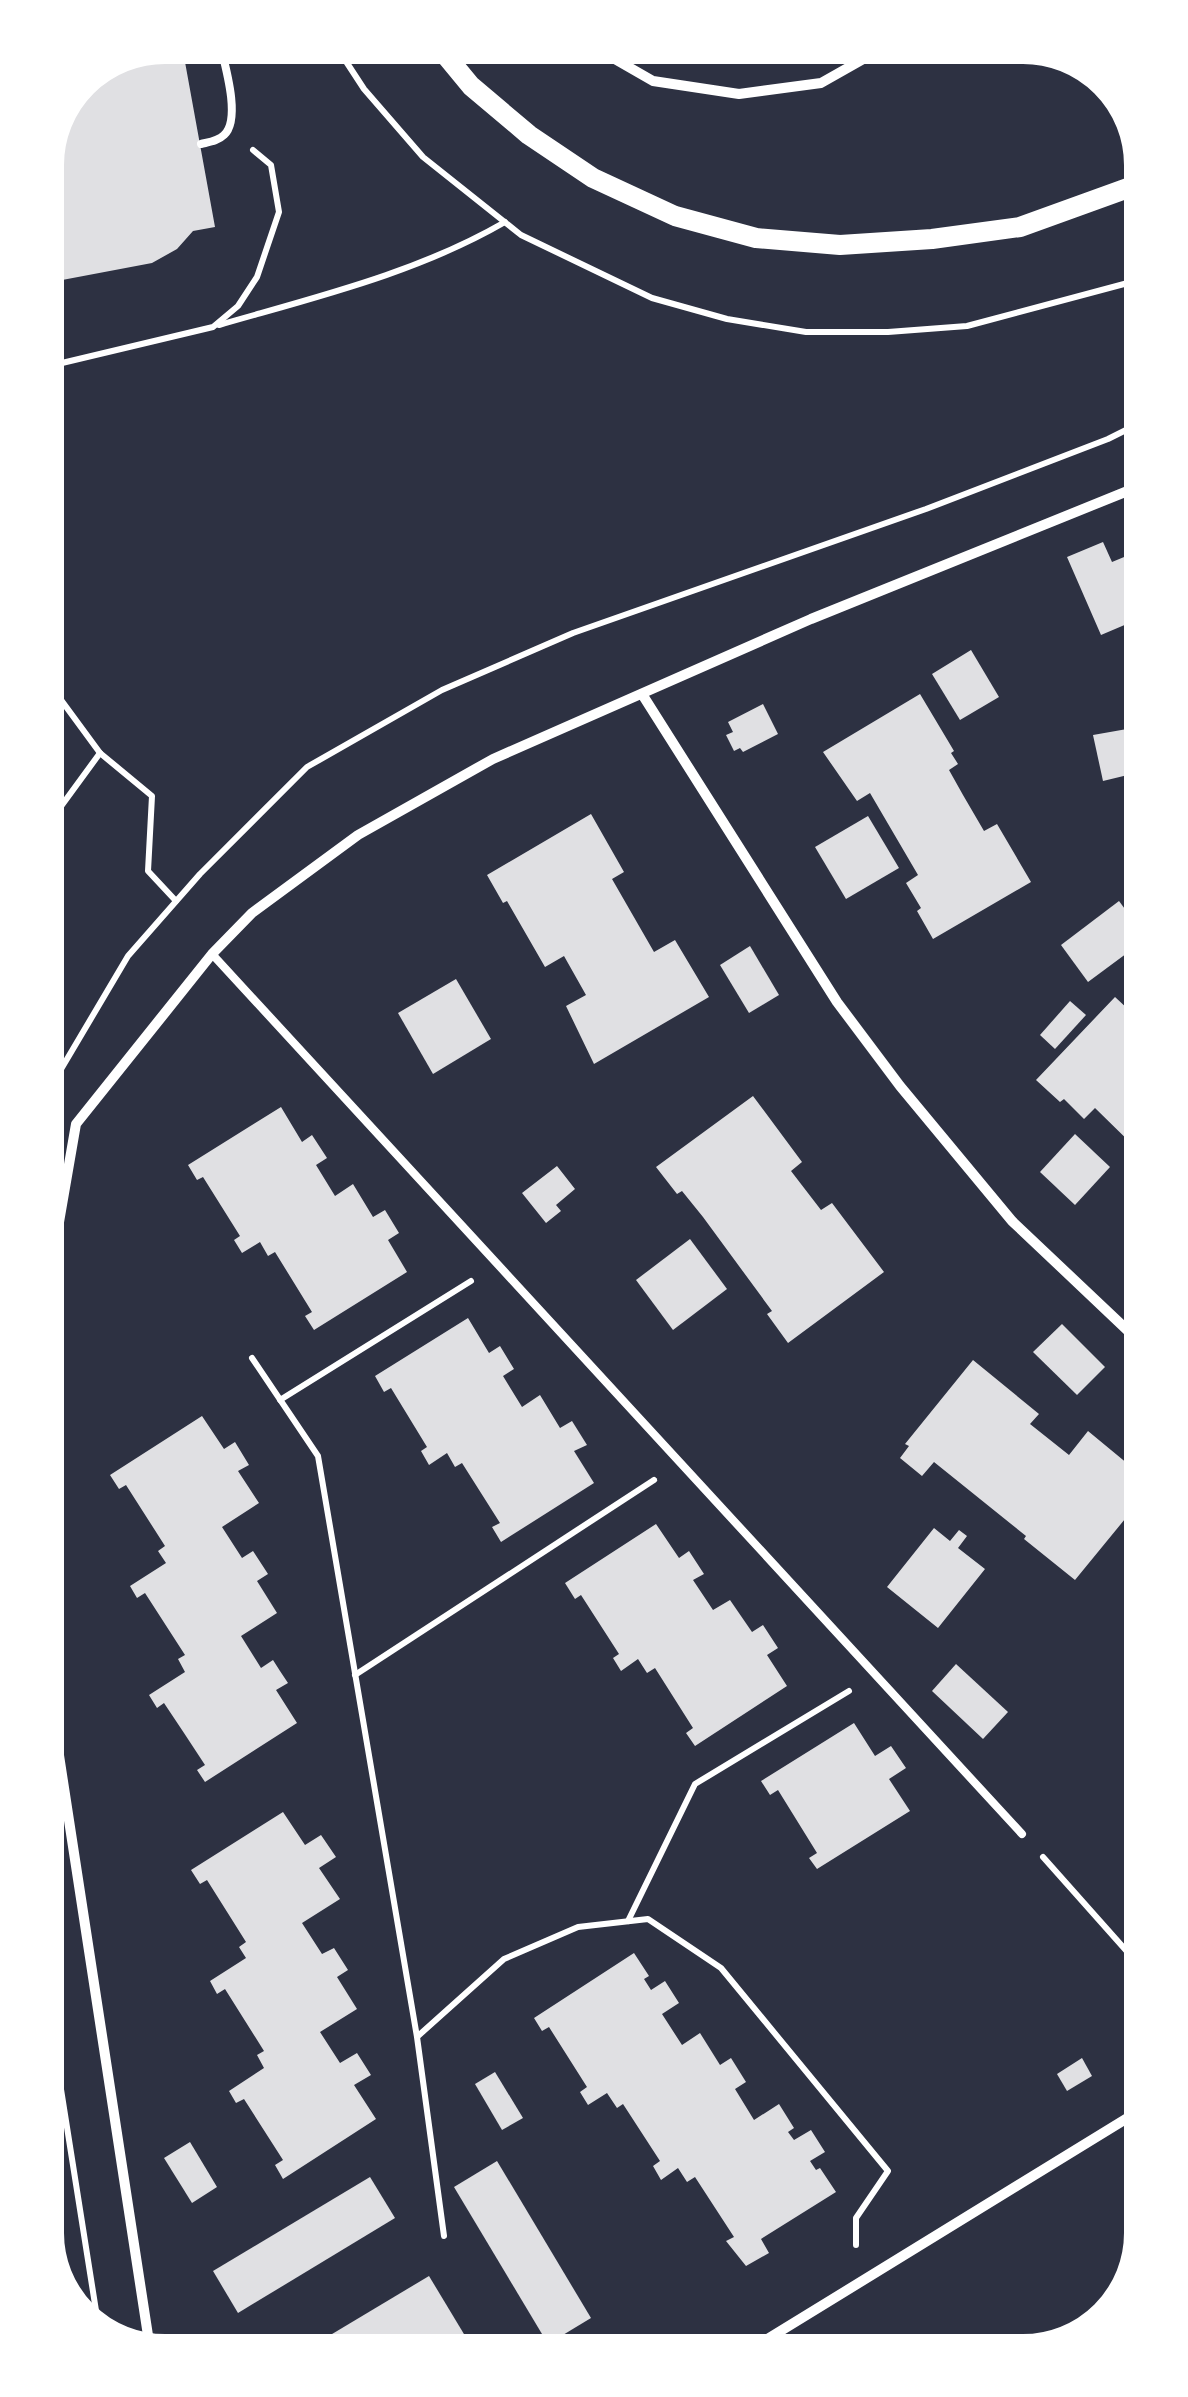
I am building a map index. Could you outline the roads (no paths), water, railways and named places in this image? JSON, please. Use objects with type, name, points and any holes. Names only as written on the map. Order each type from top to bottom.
[{"type":"main road","points":[[448,58],[471,86],[529,135],[594,178],[675,216],[756,238],[840,245],[1020,228],[1130,187]]},
{"type":"street","points":[[613,58],[652,81],[739,94],[822,83],[866,58]]},
{"type":"street","points":[[58,1228],[76,1124],[212,954],[252,912],[358,834],[494,760],[642,694],[811,619],[1130,490]]},
{"type":"street","points":[[642,694],[838,1002],[900,1086],[1012,1221],[1130,1333]]},
{"type":"street","points":[[58,1773],[148,2338]]},
{"type":"street","points":[[767,2340],[1130,2117]]},
{"type":"lane","points":[[201,144],[220,139],[232,118],[223,58]]},
{"type":"lane","points":[[212,954],[1022,1834]]}]
